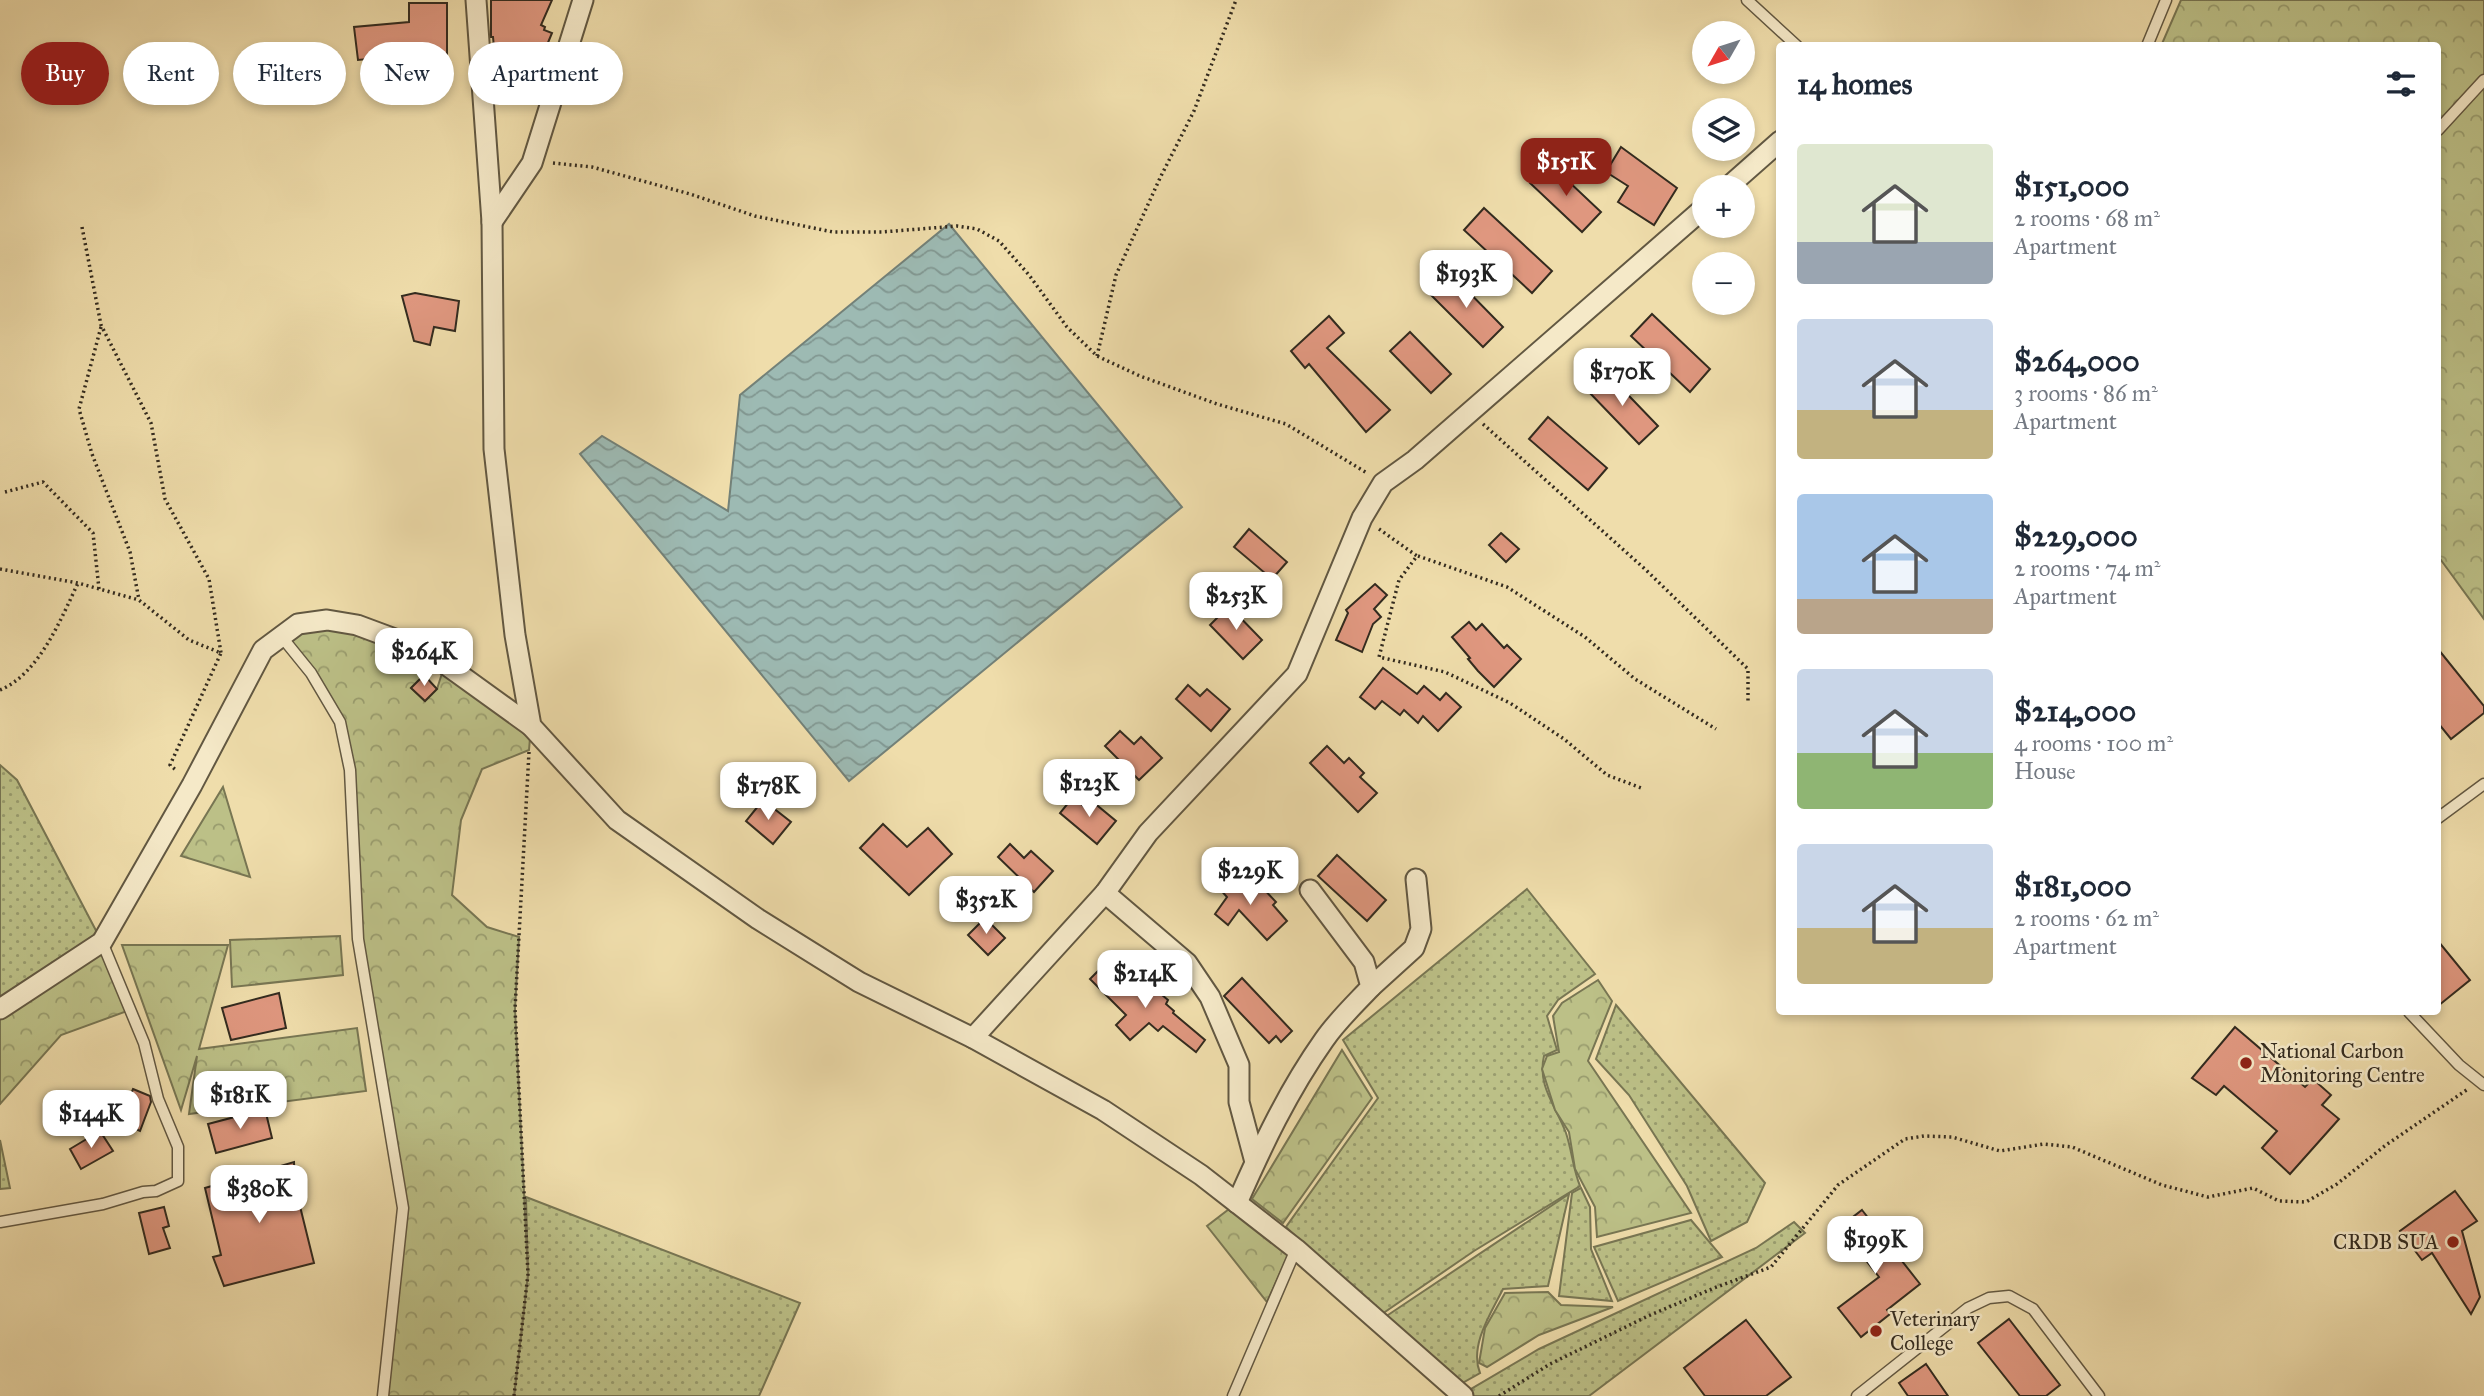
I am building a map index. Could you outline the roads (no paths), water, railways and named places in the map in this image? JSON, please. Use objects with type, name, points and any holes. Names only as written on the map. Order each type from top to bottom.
[{"type":"street","points":[[476,0],[492,222],[494,449],[514,635],[531,726]]},
{"type":"street","points":[[492,222],[532,163],[583,0]]},
{"type":"street","points":[[1742,175],[1776,145]]},
{"type":"street","points":[[973,1038],[1105,893],[1148,833],[1297,674],[1362,517],[1383,483],[1415,460],[1692,218]]},
{"type":"street","points":[[0,1009],[102,942],[192,785],[263,650],[298,624],[327,620],[357,625],[427,651],[531,726],[617,820],[758,919],[859,982],[973,1038],[1103,1110],[1201,1175],[1296,1249],[1463,1396]]},
{"type":"street","points":[[1237,1203],[1290,1090],[1325,1037],[1371,987],[1414,948],[1421,929],[1416,879]]},
{"type":"street","points":[[1310,890],[1364,962],[1371,987]]},
{"type":"street","points":[[1105,893],[1187,963],[1210,997],[1240,1065],[1239,1102],[1255,1162]]},
{"type":"lane","points":[[1747,0],[1793,42]]},
{"type":"lane","points":[[2149,42],[2166,0]]},
{"type":"lane","points":[[2441,127],[2484,80]]},
{"type":"lane","points":[[281,636],[311,673],[340,722],[350,770],[358,939],[403,1208],[383,1396]]},
{"type":"lane","points":[[2441,816],[2484,784]]},
{"type":"lane","points":[[0,1222],[103,1204],[143,1192],[156,1191],[177,1181],[178,1147],[158,1099],[144,1043],[102,942]]},
{"type":"lane","points":[[2412,1015],[2459,1065],[2481,1083]]},
{"type":"lane","points":[[1233,1396],[1296,1249]]},
{"type":"lane","points":[[1857,1396],[1968,1308],[1989,1298],[2009,1296],[2034,1309],[2099,1396]]},
{"type":"water","points":[[949,224],[1182,507],[849,781],[580,454],[602,436],[728,511],[740,395]]},
{"type":"place","name":"National Carbon Monitoring Centre","points":[[2246,1063]]},
{"type":"place","name":"CRDB SUA","points":[[2453,1242]]},
{"type":"place","name":"Veterinary College","points":[[1876,1331]]}]
